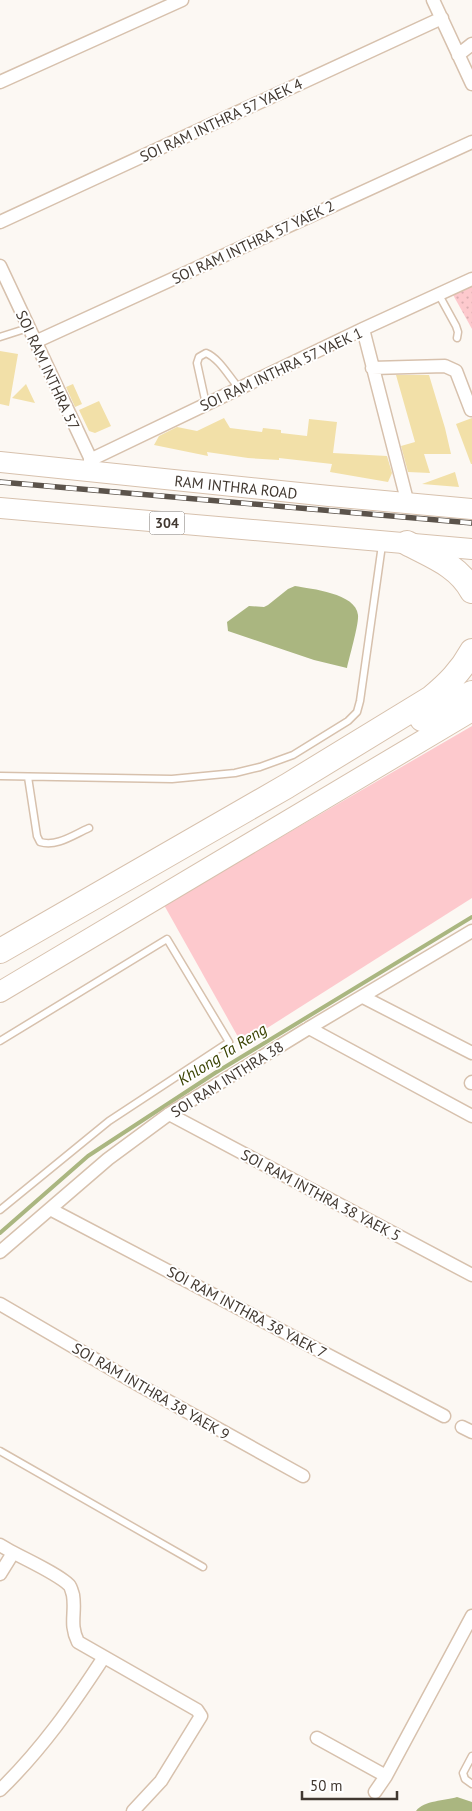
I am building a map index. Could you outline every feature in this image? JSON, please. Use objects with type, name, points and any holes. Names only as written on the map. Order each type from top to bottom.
[{"type":"highway","points":[[407,543],[447,564],[459,573],[472,591]]},
{"type":"highway","points":[[0,951],[287,786],[431,698],[459,672],[472,651]]},
{"type":"highway","points":[[0,966],[250,833],[413,724],[472,693]]},
{"type":"main road","name":"RAM INTHRA ROAD","points":[[0,462],[94,466],[408,504],[472,509]]},
{"type":"main road","name":"304","points":[[0,508],[472,549]]},
{"type":"main road","points":[[0,992],[250,833],[472,711]]},
{"type":"street","points":[[0,82],[182,0]]},
{"type":"street","points":[[433,0],[472,84]]},
{"type":"street","name":"SOI RAM INTHRA 57 YAEK 4","points":[[0,222],[442,18]]},
{"type":"street","points":[[458,55],[472,44]]},
{"type":"street","name":"SOI RAM INTHRA 57 YAEK 2","points":[[35,342],[472,142]]},
{"type":"street","name":"SOI RAM INTHRA 57 YAEK 1","points":[[94,466],[206,404],[472,279]]},
{"type":"street","name":"SOI RAM INTHRA 57","points":[[3,280],[94,466]]},
{"type":"street","points":[[363,329],[408,504]]},
{"type":"street","points":[[372,368],[445,366],[456,371],[471,410]]},
{"type":"street","name":"SOI RAM INTHRA 38","points":[[0,1252],[108,1159],[169,1114],[472,931]]},
{"type":"street","points":[[363,997],[472,1053]]},
{"type":"street","points":[[309,1028],[472,1116]]},
{"type":"street","name":"SOI RAM INTHRA 38 YAEK 5","points":[[169,1114],[472,1276]]},
{"type":"street","name":"SOI RAM INTHRA 38 YAEK 7","points":[[50,1208],[444,1416]]},
{"type":"street","name":"SOI RAM INTHRA 38 YAEK 9","points":[[0,1304],[139,1385],[303,1476]]},
{"type":"street","points":[[0,1545],[59,1577],[70,1586],[73,1597],[72,1622],[74,1634],[78,1642],[197,1710],[201,1716],[161,1781],[133,1811]]},
{"type":"street","points":[[0,1574],[13,1553]]},
{"type":"street","points":[[375,1792],[386,1776],[472,1616]]},
{"type":"street","points":[[0,1790],[24,1766],[72,1707],[104,1657]]},
{"type":"street","points":[[317,1738],[386,1776]]},
{"type":"lane","points":[[439,294],[456,326],[457,338]]},
{"type":"lane","points":[[0,337],[28,328]]},
{"type":"lane","points":[[206,404],[197,363],[199,357],[206,353],[218,362],[239,388]]},
{"type":"lane","points":[[0,776],[172,779],[235,773],[260,767],[293,755],[348,721],[357,712],[383,541]]},
{"type":"lane","points":[[28,777],[37,836],[40,842],[49,844],[59,842],[89,828]]},
{"type":"lane","points":[[0,1041],[167,939],[228,1042],[109,1121],[0,1210]]},
{"type":"lane","points":[[0,1451],[203,1566]]},
{"type":"lane","points":[[472,1756],[463,1773],[465,1779],[472,1784]]},
{"type":"shaded area","points":[[472,284],[472,329],[452,293]]},
{"type":"shaded area","points":[[295,586],[332,593],[350,602],[355,608],[358,619],[347,668],[314,660],[228,631],[227,622],[249,606],[264,607]]},
{"type":"shaded area","points":[[472,726],[472,898],[242,1044],[164,905]]},
{"type":"shaded area","points":[[457,1797],[472,1802],[472,1811],[416,1811],[429,1803]]},
{"type":"building","points":[[0,351],[18,354],[9,406],[0,404]]},
{"type":"building","points":[[396,375],[429,375],[451,454],[424,454],[430,473],[408,472],[401,446],[415,442]]},
{"type":"building","points":[[26,384],[35,403],[12,398]]},
{"type":"building","points":[[73,384],[82,404],[75,407],[66,387]]},
{"type":"building","points":[[99,401],[111,426],[95,433],[89,431],[79,410]]},
{"type":"building","points":[[224,418],[230,428],[262,432],[263,428],[281,430],[281,433],[307,436],[309,419],[337,422],[333,453],[387,456],[392,473],[388,482],[330,472],[332,464],[279,458],[279,460],[248,458],[207,452],[208,456],[154,445],[159,436],[177,427],[197,431]]},
{"type":"building","points":[[472,418],[472,464],[471,464],[456,424]]},
{"type":"building","points":[[455,472],[459,487],[422,484]]},
{"type":"waterway","name":"Khlong Ta Reng","points":[[0,1233],[88,1156],[215,1073],[472,917]]},
{"type":"railway","points":[[0,482],[472,523]]}]
